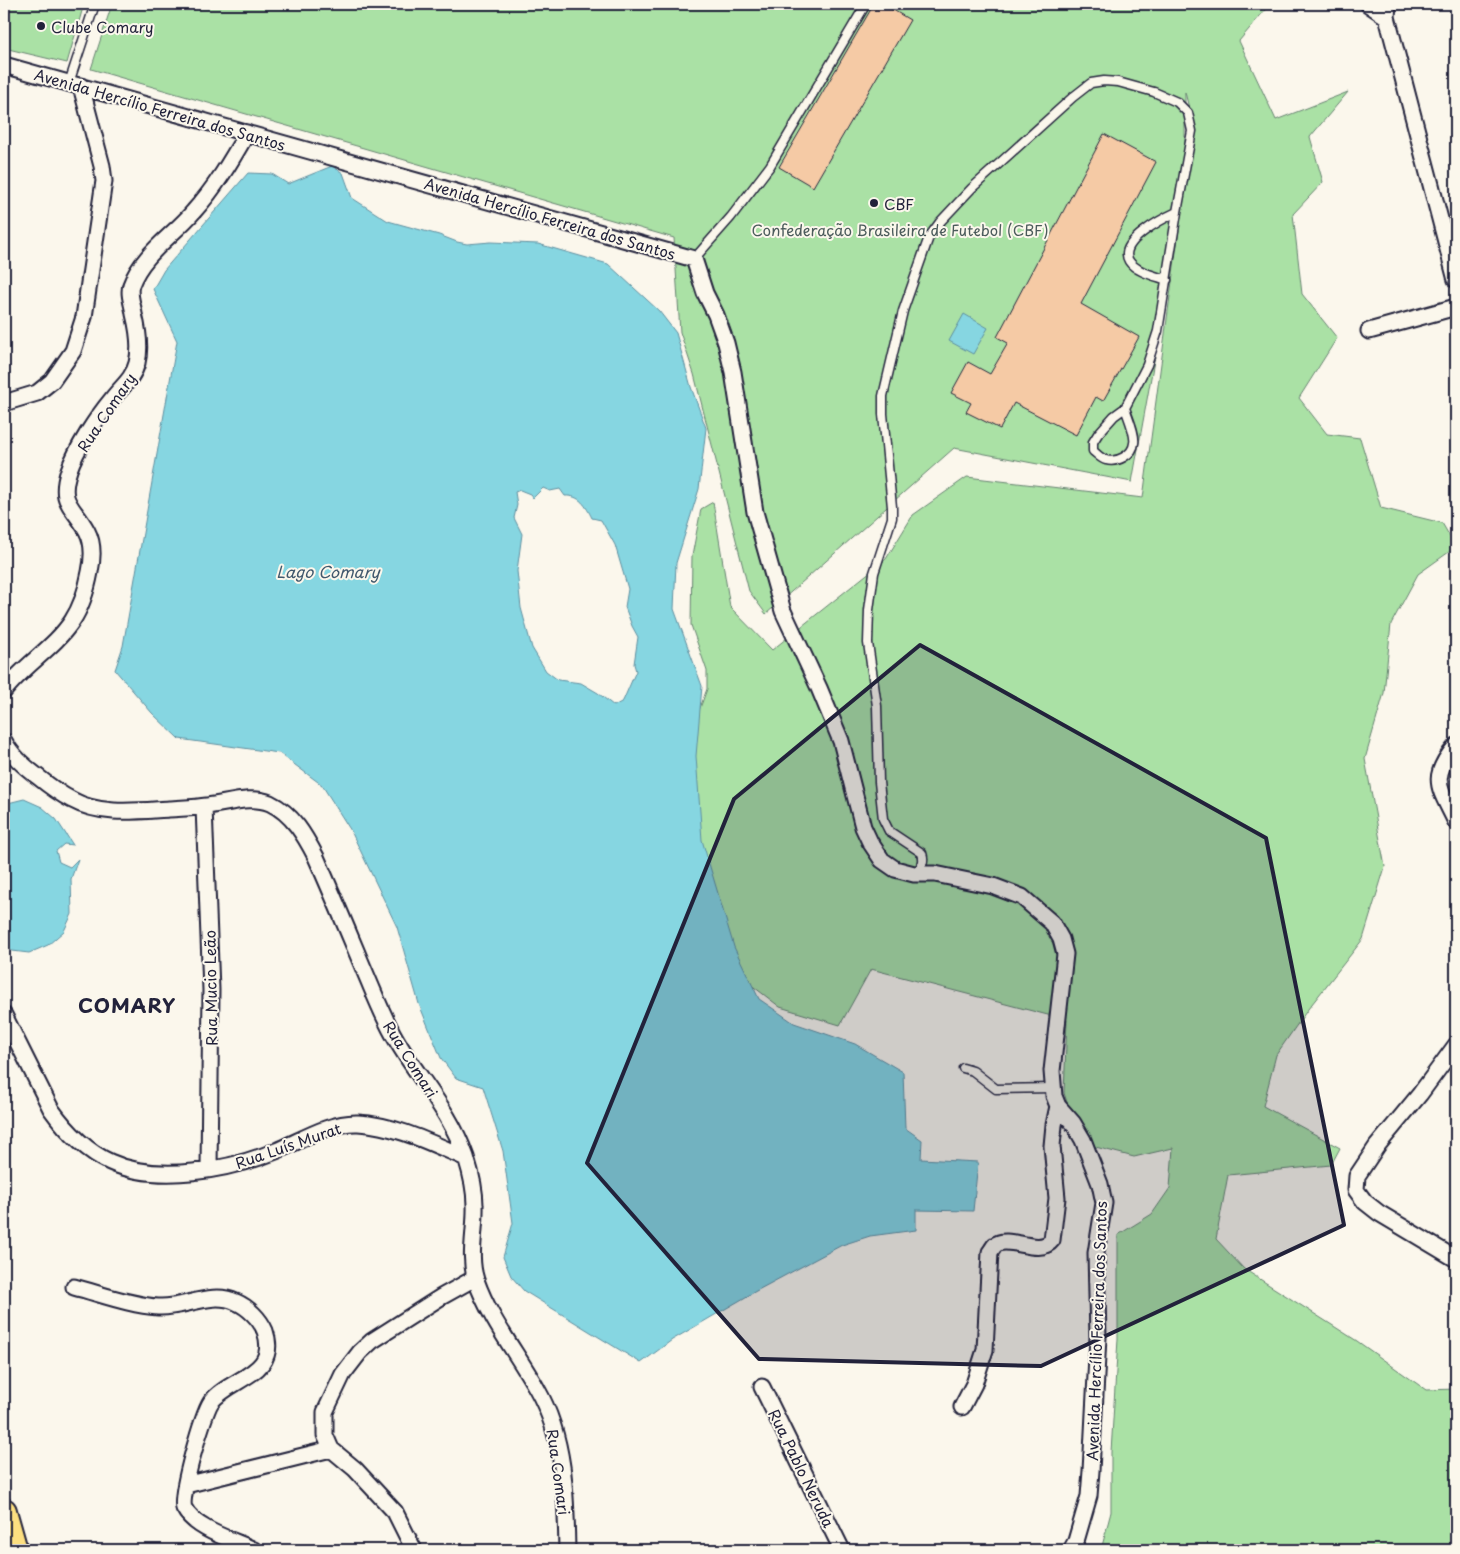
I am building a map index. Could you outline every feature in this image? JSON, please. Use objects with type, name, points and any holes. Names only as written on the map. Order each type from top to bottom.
[{"type":"main road","points":[[4,1511],[15,1550]]},
{"type":"street","points":[[1368,4],[1388,11],[1456,280]]},
{"type":"street","name":"Avenida Hercílio Ferreira dos Santos","points":[[4,65],[694,259],[702,285],[716,315],[726,344],[733,372],[755,512],[783,611],[842,741],[863,827],[870,842],[882,860],[895,869],[914,874],[935,874],[993,886],[1022,897],[1052,923],[1061,939],[1065,954],[1052,1071],[1053,1088],[1058,1106],[1073,1123],[1083,1140],[1100,1184],[1104,1203],[1096,1253],[1098,1337],[1090,1488],[1076,1541],[1071,1550]]},
{"type":"street","points":[[4,403],[37,393],[52,381],[73,351],[84,317],[104,181],[102,166],[75,85]]},
{"type":"street","name":"Rua Comary","points":[[4,691],[23,668],[63,634],[80,608],[93,557],[92,542],[88,532],[66,501],[66,483],[70,469],[91,430],[112,398],[127,384],[137,364],[140,350],[130,288],[135,274],[146,259],[193,213],[211,192],[247,133]]},
{"type":"street","points":[[1369,332],[1456,307]]},
{"type":"street","name":"Rua Comari","points":[[5,746],[20,762],[41,779],[71,800],[85,806],[132,812],[204,807],[258,800],[270,803],[295,822],[316,857],[392,1034],[456,1131],[474,1187],[476,1206],[472,1250],[475,1278],[486,1304],[538,1389],[550,1414],[558,1440],[564,1487],[567,1550]]},
{"type":"street","points":[[1456,746],[1448,756],[1438,776],[1441,792],[1456,822]]},
{"type":"street","name":"Rua Mucio Leão","points":[[204,807],[211,990],[209,1169]]},
{"type":"street","name":"Rua Luís Murat","points":[[4,1015],[51,1109],[60,1122],[89,1149],[111,1162],[140,1171],[166,1173],[209,1169],[255,1159],[338,1126],[358,1123],[399,1131],[466,1158]]},
{"type":"street","points":[[1456,1046],[1420,1094],[1377,1146],[1357,1176],[1356,1190],[1365,1202],[1378,1213],[1456,1259]]},
{"type":"street","points":[[962,1407],[974,1384],[986,1350],[990,1252],[995,1245],[1002,1243],[1039,1247],[1049,1244],[1052,1240],[1057,1198],[1052,1146],[1058,1106]]},
{"type":"street","points":[[414,1550],[394,1512],[355,1469],[331,1449],[325,1435],[325,1412],[343,1374],[360,1352],[372,1341],[441,1297],[475,1278]]},
{"type":"street","points":[[74,1287],[143,1306],[161,1308],[226,1298],[243,1305],[264,1328],[268,1350],[262,1364],[211,1402],[202,1423],[183,1498],[183,1506],[193,1519],[211,1531],[254,1550]]},
{"type":"street","name":"Rua Pablo Neruda","points":[[762,1387],[842,1550]]},
{"type":"street","points":[[186,1484],[331,1449]]},
{"type":"lane","points":[[75,85],[94,4]]},
{"type":"lane","points":[[694,259],[731,218],[770,166],[866,4]]},
{"type":"lane","points":[[914,874],[922,867],[924,859],[922,853],[889,831],[883,819],[879,782],[877,706],[868,643],[869,610],[874,573],[892,518],[883,396],[903,311],[929,237],[940,222],[972,188],[1073,97],[1091,84],[1104,81],[1118,82],[1154,92],[1177,102],[1188,113],[1192,131],[1158,331],[1150,356],[1125,408],[1105,425],[1093,442],[1094,451],[1105,460],[1115,460],[1128,454],[1133,449],[1135,442],[1125,408]]},
{"type":"lane","points":[[1167,280],[1138,268],[1130,262],[1127,254],[1128,248],[1150,226],[1177,212]]},
{"type":"lane","points":[[963,1068],[973,1071],[996,1089],[1053,1088]]},
{"type":"highlighted area","points":[[920,645],[1266,838],[1344,1225],[1041,1366],[759,1359],[587,1163],[734,799]]},
{"type":"green space","name":"Clube Comary","points":[[4,4],[84,4],[67,63],[4,48]]},
{"type":"green space","name":"Confederação Brasileira de Futebol (CBF)","points":[[112,4],[1270,4],[1239,41],[1276,120],[1348,92],[1310,137],[1323,182],[1293,214],[1302,294],[1337,338],[1299,398],[1327,434],[1360,438],[1381,508],[1442,523],[1456,547],[1418,574],[1391,624],[1384,693],[1365,759],[1385,867],[1363,939],[1308,1009],[1276,1055],[1263,1106],[1340,1148],[1331,1165],[1228,1175],[1216,1239],[1244,1269],[1357,1341],[1426,1390],[1456,1389],[1456,1550],[1101,1550],[1111,1512],[1111,1452],[1118,1339],[1118,1235],[1152,1214],[1170,1188],[1173,1148],[1134,1157],[1080,1143],[1064,1093],[1067,1020],[871,969],[840,1025],[780,1007],[750,984],[723,938],[690,830],[685,749],[707,689],[707,671],[691,625],[692,556],[701,509],[713,502],[730,607],[772,650],[886,559],[913,515],[967,477],[1143,498],[1182,207],[1132,482],[954,448],[766,614],[749,591],[694,374],[680,332],[674,238],[91,69]],"holes":[[[1185,92],[1195,133],[1185,186]]]},
{"type":"water","name":"Lago Comary","points":[[332,166],[343,173],[352,198],[388,221],[467,244],[491,242],[538,244],[608,264],[659,311],[676,333],[691,387],[706,428],[699,489],[676,563],[674,609],[702,686],[696,756],[702,840],[734,947],[759,999],[794,1023],[855,1044],[903,1072],[905,1128],[922,1140],[921,1159],[978,1162],[973,1211],[916,1210],[916,1230],[870,1236],[842,1245],[756,1291],[672,1340],[641,1363],[524,1291],[511,1276],[503,1257],[513,1223],[503,1151],[483,1087],[456,1078],[441,1058],[419,1004],[397,927],[351,831],[322,785],[279,753],[179,739],[152,713],[115,670],[123,646],[177,341],[153,289],[164,270],[248,173],[272,174],[288,184]],"holes":[[[543,488],[550,491],[560,489],[565,496],[579,499],[592,518],[601,520],[615,545],[628,589],[625,607],[638,637],[634,664],[636,671],[623,701],[614,706],[598,693],[581,683],[558,680],[546,671],[532,648],[521,608],[517,571],[522,534],[514,518],[517,505],[515,492],[520,490],[530,494],[533,498]]]},
{"type":"water","points":[[964,314],[988,328],[973,354],[949,341]]},
{"type":"water","points":[[24,799],[42,807],[56,819],[73,845],[64,844],[56,851],[59,862],[70,867],[78,859],[71,879],[72,914],[64,931],[48,945],[29,953],[4,950],[4,804]]},
{"type":"building","points":[[874,4],[883,4],[910,20],[813,187],[779,167]]},
{"type":"building","points":[[1104,134],[1156,162],[1081,304],[1139,337],[1103,401],[1096,397],[1076,435],[1014,403],[1000,429],[966,412],[971,403],[951,393],[968,362],[990,374],[1008,343],[997,337]]},
{"type":"place","name":"Clube Comary","points":[[41,26]]},
{"type":"place","name":"CBF","points":[[874,203]]},
{"type":"district","name":"COMARY","points":[[127,1005]]}]
